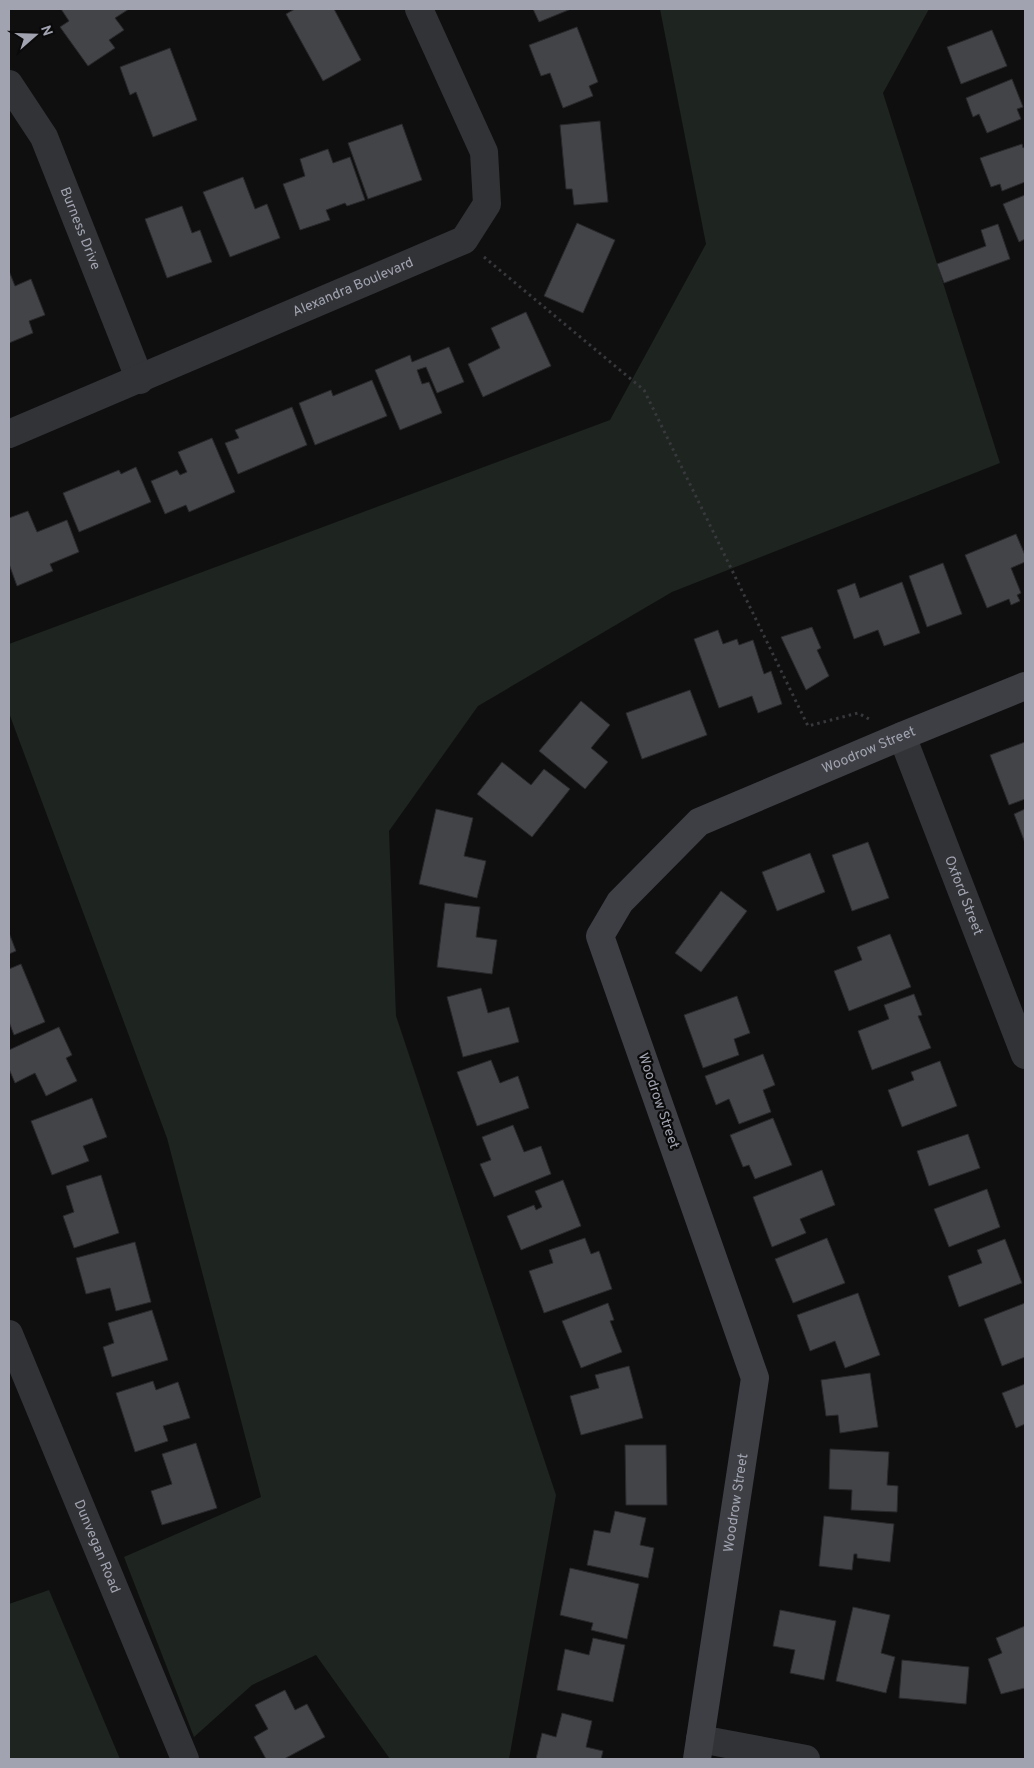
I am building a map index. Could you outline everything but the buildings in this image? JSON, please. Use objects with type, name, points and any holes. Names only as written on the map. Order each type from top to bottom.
[{"type":"street","points":[[419,9],[484,152],[487,204],[464,240]]},
{"type":"street","name":"Burness Drive","points":[[9,84],[44,137],[140,380]]},
{"type":"street","name":"Alexandra Boulevard","points":[[9,434],[140,380],[464,240]]},
{"type":"street","name":"Woodrow Street","points":[[699,1749],[754,1378],[600,936],[620,902],[699,822],[1025,686]]},
{"type":"street","name":"Oxford Street","points":[[902,736],[1025,1055]]},
{"type":"street","name":"Dunvegan Road","points":[[9,1334],[185,1759]]},
{"type":"street","points":[[699,1749],[806,1759]]},
{"type":"path","points":[[464,240],[644,390],[808,726],[858,713],[902,736]]},
{"type":"shaded area","points":[[660,9],[929,9],[883,93],[1000,463],[672,592],[478,706],[389,831],[396,1016],[556,1495],[509,1759],[390,1759],[316,1655],[252,1685],[194,1737],[124,1557],[261,1497],[167,1138],[9,713],[9,644],[610,420],[706,244]]},
{"type":"shaded area","points":[[49,1590],[120,1759],[9,1759],[9,1604]]}]
